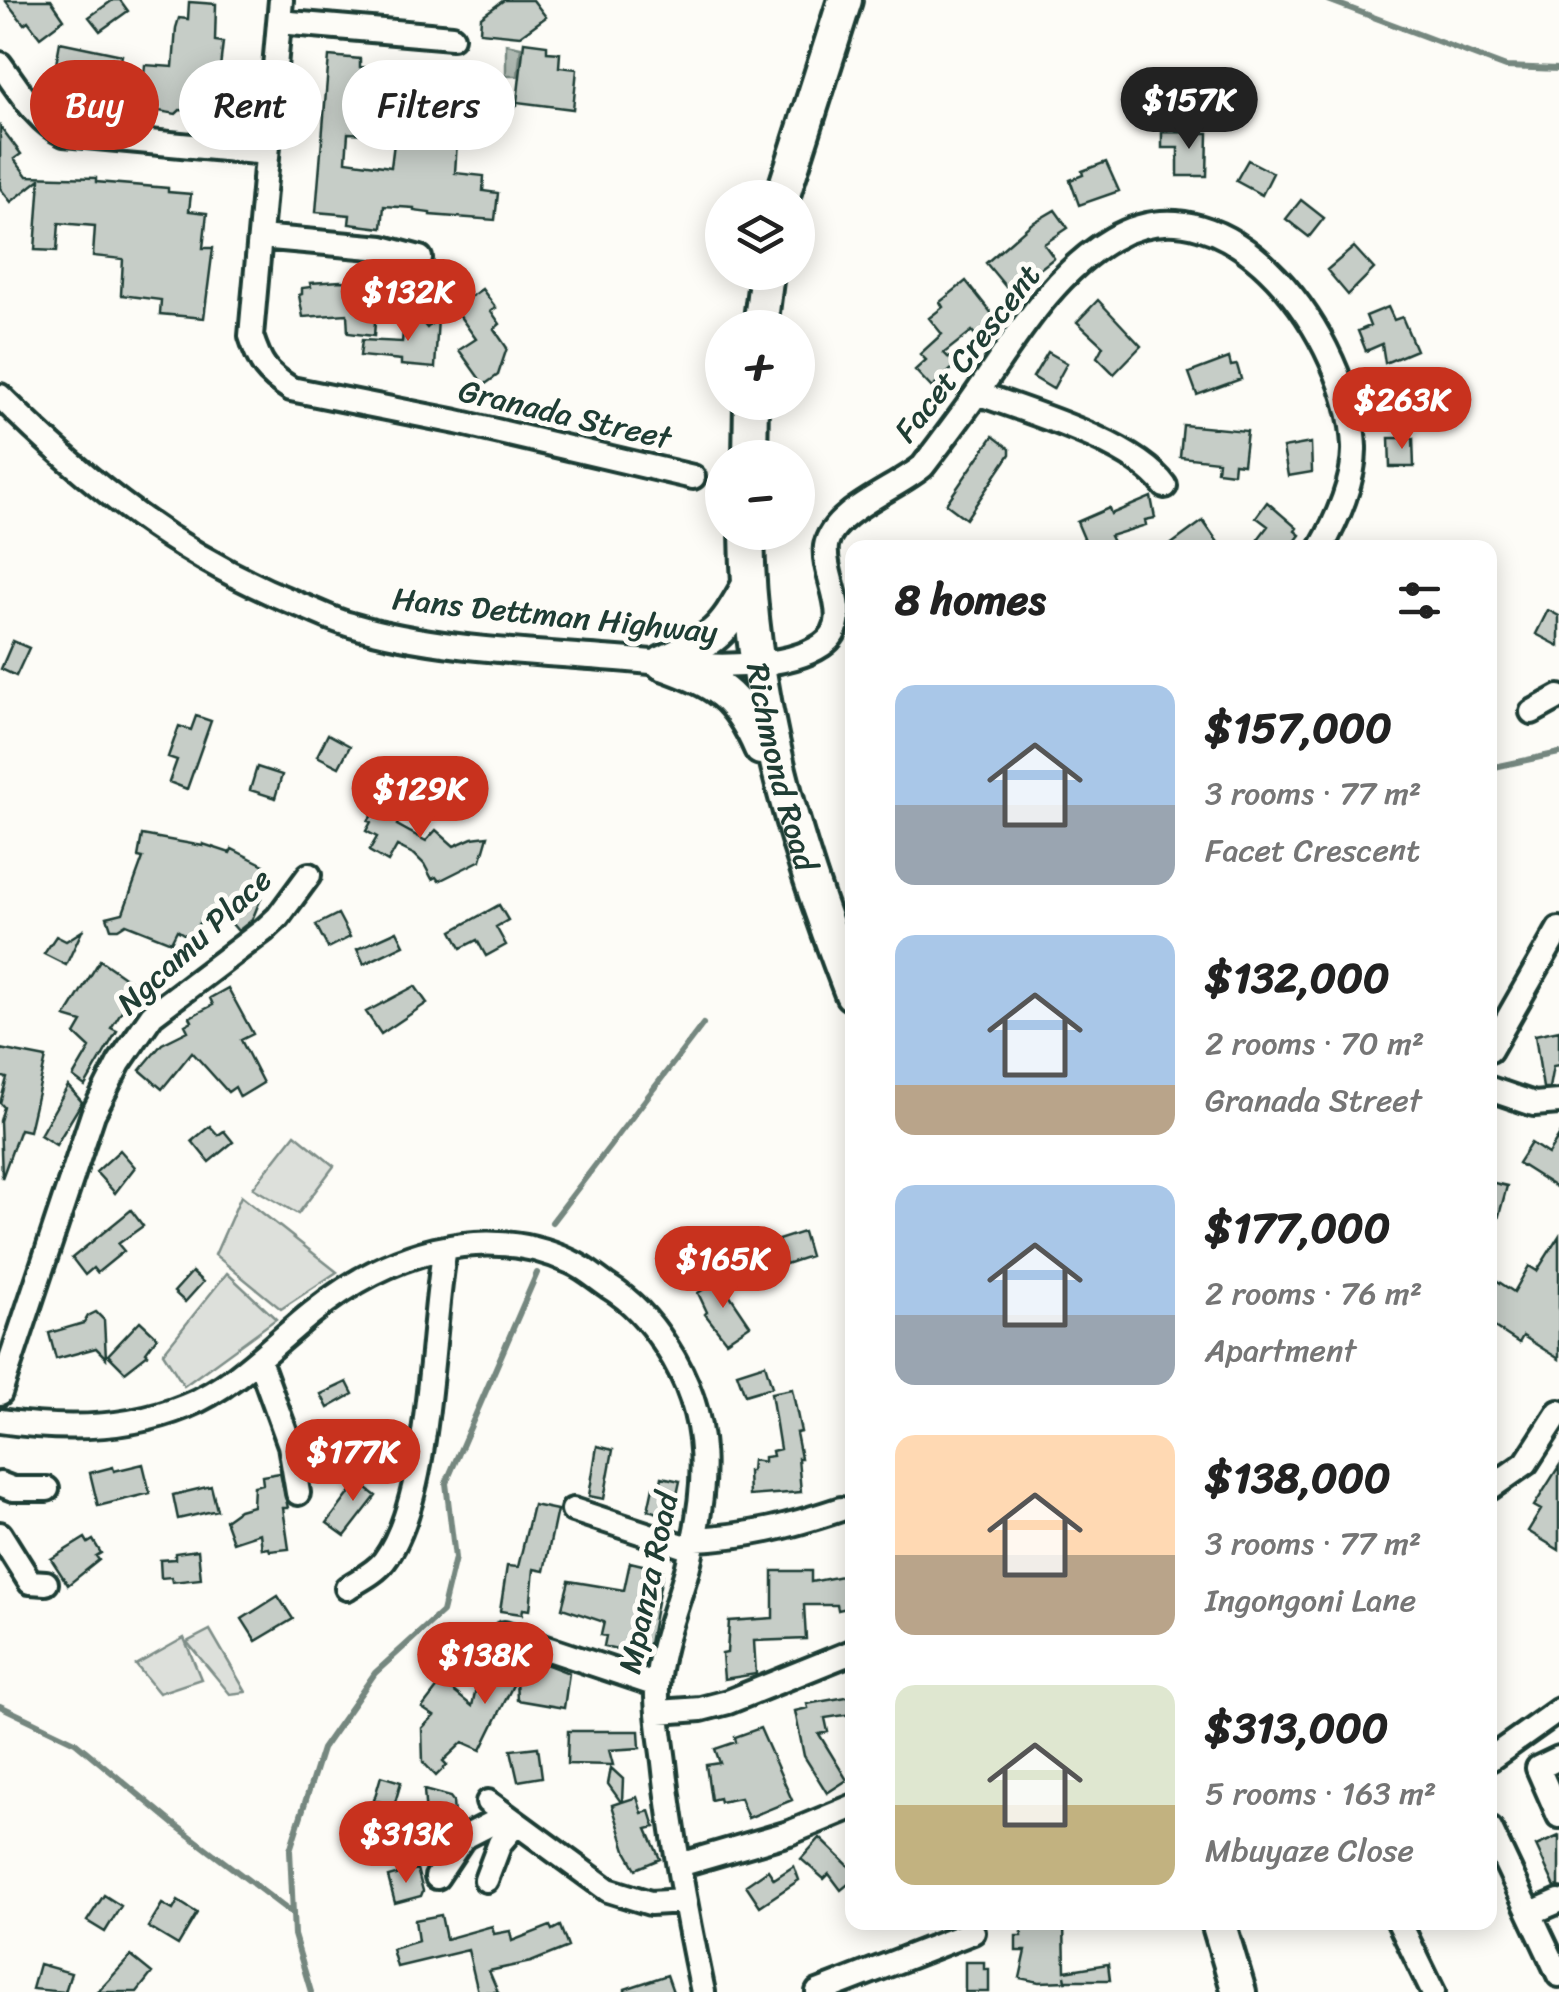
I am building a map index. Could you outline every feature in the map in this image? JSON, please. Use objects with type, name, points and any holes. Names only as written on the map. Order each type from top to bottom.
[{"type":"highway","points":[[787,180],[834,24],[845,0]]},
{"type":"highway","name":"Richmond Road","points":[[748,550],[756,666],[786,808],[845,976]]},
{"type":"highway","points":[[663,663],[706,642],[727,625],[749,584]]},
{"type":"highway","points":[[663,663],[713,684],[747,715],[786,808]]},
{"type":"highway","points":[[1220,1930],[1239,1992]]},
{"type":"street","points":[[280,11],[452,37]]},
{"type":"street","name":"Granada Street","points":[[280,11],[251,336],[270,375],[292,389],[693,476]]},
{"type":"street","points":[[0,64],[36,112],[64,134],[267,154]]},
{"type":"street","name":"Facet Crescent","points":[[756,666],[812,650],[834,634],[838,620],[826,545],[832,532],[852,513],[923,466],[1011,341],[1089,254],[1114,237],[1150,225],[1192,225],[1237,244],[1277,277],[1321,339],[1350,408],[1353,463],[1326,540]]},
{"type":"street","points":[[260,236],[383,248],[420,258]]},
{"type":"street","points":[[977,393],[1070,428],[1140,461],[1165,486]]},
{"type":"street","name":"Hans Dettman Highway","points":[[0,396],[101,490],[170,541],[266,591],[351,625],[438,642],[663,663],[756,666]]},
{"type":"street","points":[[1532,712],[1559,697]]},
{"type":"street","name":"Ngcamu Place","points":[[0,1393],[93,1114],[118,1063],[152,1016],[264,930],[309,874]]},
{"type":"street","points":[[1497,1038],[1559,929]]},
{"type":"street","points":[[1497,1091],[1534,1104],[1559,1102]]},
{"type":"street","name":"Mpanza Road","points":[[0,1421],[108,1425],[152,1418],[210,1394],[259,1360],[364,1275],[425,1251],[501,1244],[572,1262],[619,1293],[656,1330],[685,1375],[698,1410],[704,1458],[694,1544],[657,1685],[684,1901],[703,1992]]},
{"type":"street","points":[[347,1588],[380,1567],[388,1556],[414,1494],[437,1292],[446,1248]]},
{"type":"street","points":[[259,1360],[290,1445],[298,1493]]},
{"type":"street","points":[[1497,1483],[1526,1463],[1559,1412]]},
{"type":"street","points":[[0,1484],[13,1489],[47,1489]]},
{"type":"street","points":[[572,1510],[694,1544],[765,1533],[840,1509]]},
{"type":"street","points":[[0,1534],[30,1582],[46,1582]]},
{"type":"street","points":[[504,1634],[657,1685]]},
{"type":"street","points":[[658,1712],[700,1710],[728,1702],[845,1655]]},
{"type":"street","points":[[1497,1754],[1559,1710]]},
{"type":"street","points":[[1559,1758],[1538,1768],[1559,1816]]},
{"type":"street","points":[[679,1864],[788,1833],[845,1811]]},
{"type":"street","points":[[438,1877],[463,1838],[504,1814]]},
{"type":"street","points":[[486,1880],[500,1843],[504,1814]]},
{"type":"street","points":[[504,1814],[552,1852],[623,1897],[650,1903],[684,1901]]},
{"type":"street","points":[[1497,1843],[1559,1975]]},
{"type":"street","points":[[1531,1913],[1559,1900]]},
{"type":"street","points":[[1403,1930],[1433,1992]]},
{"type":"street","points":[[818,1992],[973,1932]]},
{"type":"shaded area","points":[[506,44],[521,47],[518,76],[515,60],[506,60]]},
{"type":"shaded area","points":[[295,1134],[334,1166],[298,1214],[253,1188]]},
{"type":"shaded area","points":[[241,1196],[337,1272],[281,1309],[215,1255]]},
{"type":"shaded area","points":[[227,1273],[276,1319],[184,1386],[163,1353]]},
{"type":"shaded area","points":[[210,1630],[246,1692],[230,1694],[187,1642]]},
{"type":"shaded area","points":[[184,1638],[201,1679],[159,1693],[136,1665]]},
{"type":"building","points":[[5,0],[51,0],[64,19],[40,37]]},
{"type":"building","points":[[113,0],[120,0],[128,11],[100,31],[89,17]]},
{"type":"building","points":[[504,0],[533,0],[546,17],[520,36],[480,32],[481,17]]},
{"type":"building","points":[[189,2],[216,4],[215,41],[223,42],[221,60],[179,60],[179,111],[159,111],[159,66],[173,67],[179,18],[188,19]]},
{"type":"building","points":[[60,42],[122,55],[121,60],[57,60]]},
{"type":"building","points":[[524,42],[547,45],[547,52],[560,53],[559,67],[577,69],[573,109],[517,102]]},
{"type":"building","points":[[329,56],[360,59],[342,60],[342,150],[347,150],[346,161],[391,167],[393,150],[456,150],[455,173],[484,176],[483,191],[498,193],[495,220],[430,215],[414,208],[384,206],[382,228],[349,224],[350,215],[316,212]]},
{"type":"building","points":[[0,126],[21,154],[14,159],[27,176],[96,178],[96,182],[168,188],[168,192],[191,194],[189,211],[207,213],[203,248],[213,248],[204,318],[160,314],[161,300],[121,295],[123,259],[93,256],[95,226],[59,223],[57,251],[35,250],[40,179],[11,202],[0,188]]},
{"type":"building","points":[[1162,132],[1208,133],[1207,176],[1178,176],[1178,148],[1162,148]]},
{"type":"building","points":[[1248,160],[1273,173],[1262,195],[1236,181]]},
{"type":"building","points":[[1106,162],[1119,191],[1079,205],[1070,180]]},
{"type":"building","points":[[1301,200],[1324,218],[1309,237],[1286,219]]},
{"type":"building","points":[[1055,210],[1068,228],[1044,244],[1054,258],[1010,292],[986,263],[1031,224]]},
{"type":"building","points":[[1354,247],[1374,269],[1348,295],[1327,270]]},
{"type":"building","points":[[966,281],[1000,324],[979,340],[972,331],[944,353],[956,365],[932,388],[915,370],[926,360],[920,354],[942,334],[929,318],[943,307],[940,302]]},
{"type":"building","points":[[310,283],[374,284],[374,336],[348,333],[347,314],[303,317],[299,295],[302,288],[311,287]]},
{"type":"building","points":[[482,289],[496,308],[491,311],[500,324],[494,329],[507,348],[498,375],[484,385],[459,350],[476,339],[454,308]]},
{"type":"building","points":[[1098,300],[1141,346],[1114,374],[1097,357],[1103,346],[1077,322]]},
{"type":"building","points":[[406,303],[427,328],[438,318],[435,368],[360,356],[362,340],[402,342]]},
{"type":"building","points":[[1388,307],[1394,320],[1402,317],[1416,350],[1385,363],[1382,344],[1366,351],[1358,331],[1370,326],[1366,316]]},
{"type":"building","points":[[1048,352],[1067,363],[1053,389],[1033,377]]},
{"type":"building","points":[[1229,358],[1231,366],[1237,365],[1241,379],[1197,395],[1189,373]]},
{"type":"building","points":[[1412,379],[1415,408],[1390,411],[1387,382]]},
{"type":"building","points":[[1183,425],[1247,431],[1243,464],[1234,463],[1233,473],[1217,471],[1218,461],[1180,457]]},
{"type":"building","points":[[993,436],[1010,449],[1010,454],[966,519],[946,504]]},
{"type":"building","points":[[1389,438],[1413,438],[1414,467],[1390,467]]},
{"type":"building","points":[[1311,443],[1312,472],[1288,476],[1283,448]]},
{"type":"building","points":[[1151,497],[1155,518],[1145,520],[1146,525],[1110,536],[1112,540],[1085,540],[1077,522],[1109,508],[1111,514]]},
{"type":"building","points":[[1267,502],[1300,535],[1296,540],[1259,540],[1268,526],[1256,517]]},
{"type":"building","points":[[1203,521],[1216,540],[1177,540]]},
{"type":"building","points":[[1548,610],[1559,616],[1559,646],[1536,634]]},
{"type":"building","points":[[13,641],[29,648],[16,676],[1,669]]},
{"type":"building","points":[[196,716],[211,721],[187,789],[169,782],[177,760],[168,757],[179,726],[191,730]]},
{"type":"building","points":[[328,734],[350,746],[339,767],[317,756]]},
{"type":"building","points":[[257,767],[282,775],[275,798],[250,790]]},
{"type":"building","points":[[389,789],[410,800],[397,825],[426,841],[436,830],[454,846],[488,836],[481,860],[439,881],[436,877],[432,879],[415,855],[397,846],[388,862],[369,851],[377,837],[366,831],[371,822],[368,821]]},
{"type":"building","points":[[142,835],[203,844],[230,853],[232,849],[264,865],[256,881],[261,884],[255,895],[261,898],[252,920],[238,931],[221,911],[214,920],[205,913],[190,938],[177,930],[171,942],[126,924],[111,929],[107,917],[123,913],[143,858],[138,857]]},
{"type":"building","points":[[499,905],[508,920],[496,927],[506,945],[486,956],[477,940],[461,948],[452,931]]},
{"type":"building","points":[[338,914],[350,937],[328,948],[316,925]]},
{"type":"building","points":[[82,931],[66,965],[44,954],[56,936],[66,941]]},
{"type":"building","points":[[397,931],[404,945],[364,964],[357,949]]},
{"type":"building","points":[[100,960],[130,981],[127,985],[135,990],[111,1028],[117,1031],[85,1086],[73,1077],[90,1048],[75,1034],[82,1022],[65,1017]]},
{"type":"building","points":[[415,986],[427,1003],[381,1034],[366,1012]]},
{"type":"building","points":[[228,988],[253,1034],[241,1040],[263,1083],[240,1097],[235,1087],[228,1092],[192,1052],[162,1089],[140,1070],[162,1044],[188,1031],[185,1025],[192,1021],[190,1017],[213,1005],[210,998]]},
{"type":"building","points":[[1559,1030],[1559,1065],[1553,1066],[1549,1088],[1543,1088],[1535,1035]]},
{"type":"building","points":[[0,1049],[46,1058],[29,1131],[20,1129],[2,1178],[0,1121],[4,1107],[0,1103],[7,1078],[0,1076]]},
{"type":"building","points":[[68,1086],[82,1102],[56,1145],[40,1135]]},
{"type":"building","points":[[210,1126],[218,1135],[224,1131],[233,1142],[209,1162],[192,1141]]},
{"type":"building","points":[[1559,1136],[1559,1189],[1518,1163],[1531,1143],[1548,1154]]},
{"type":"building","points":[[120,1150],[135,1167],[115,1193],[96,1172]]},
{"type":"building","points":[[1497,1184],[1507,1186],[1497,1223]]},
{"type":"building","points":[[131,1210],[143,1226],[118,1244],[124,1251],[97,1273],[93,1268],[85,1275],[72,1258]]},
{"type":"building","points":[[803,1232],[810,1256],[786,1264],[778,1240]]},
{"type":"building","points":[[1559,1236],[1559,1359],[1523,1336],[1519,1343],[1497,1329],[1497,1281],[1514,1292],[1529,1266],[1537,1271]]},
{"type":"building","points":[[192,1272],[203,1282],[185,1302],[174,1292]]},
{"type":"building","points":[[719,1279],[750,1325],[726,1341],[705,1314],[698,1293]]},
{"type":"building","points":[[96,1312],[104,1320],[106,1358],[96,1348],[56,1359],[49,1333],[84,1323]]},
{"type":"building","points":[[140,1321],[157,1337],[148,1354],[125,1372],[108,1355]]},
{"type":"building","points":[[765,1364],[772,1387],[745,1395],[737,1373]]},
{"type":"building","points":[[347,1382],[353,1394],[328,1408],[321,1394]]},
{"type":"building","points":[[792,1389],[801,1432],[796,1433],[801,1492],[749,1496],[748,1471],[752,1460],[764,1462],[764,1457],[773,1456],[772,1451],[780,1449],[771,1393]]},
{"type":"building","points":[[597,1446],[613,1450],[604,1499],[589,1496]]},
{"type":"building","points":[[143,1464],[150,1493],[98,1506],[90,1473]]},
{"type":"building","points":[[363,1464],[370,1473],[363,1486],[376,1496],[345,1536],[327,1523],[358,1482],[355,1468]]},
{"type":"building","points":[[1559,1466],[1559,1550],[1528,1531],[1541,1510],[1534,1506]]},
{"type":"building","points":[[280,1473],[288,1508],[283,1508],[289,1549],[262,1549],[260,1533],[233,1542],[225,1520],[253,1506],[254,1486],[263,1484],[262,1476]]},
{"type":"building","points":[[662,1477],[680,1481],[677,1495],[670,1494],[666,1515],[648,1510],[653,1487],[660,1488]]},
{"type":"building","points":[[211,1486],[217,1510],[178,1519],[173,1495]]},
{"type":"building","points":[[533,1505],[557,1510],[544,1571],[534,1569],[530,1610],[523,1609],[522,1614],[500,1611],[507,1566],[518,1567]]},
{"type":"building","points":[[85,1538],[88,1543],[93,1540],[101,1553],[96,1556],[99,1560],[68,1585],[51,1559]]},
{"type":"building","points":[[198,1550],[201,1579],[172,1582],[171,1577],[161,1578],[160,1560]]},
{"type":"building","points":[[630,1562],[663,1570],[645,1665],[625,1658],[626,1651],[604,1646],[604,1622],[562,1608],[569,1581],[624,1590]]},
{"type":"building","points":[[773,1571],[811,1571],[811,1582],[845,1575],[845,1608],[804,1605],[806,1639],[754,1641],[756,1674],[724,1679],[722,1654],[727,1653],[729,1621],[773,1618]]},
{"type":"building","points":[[278,1596],[293,1619],[256,1641],[242,1619]]},
{"type":"building","points":[[535,1660],[569,1673],[564,1708],[517,1700],[516,1679],[481,1750],[463,1742],[443,1761],[447,1765],[436,1776],[423,1762],[422,1728],[434,1716],[422,1708],[442,1682],[472,1706],[482,1661],[534,1669]]},
{"type":"building","points":[[845,1697],[845,1715],[825,1718],[828,1732],[819,1734],[845,1777],[845,1781],[827,1793],[804,1756],[795,1711],[808,1708],[807,1704]]},
{"type":"building","points":[[760,1728],[792,1800],[748,1818],[740,1798],[711,1800],[706,1765],[720,1763],[715,1749]]},
{"type":"building","points":[[568,1731],[639,1731],[640,1748],[609,1750],[613,1765],[567,1764]]},
{"type":"building","points":[[538,1747],[542,1777],[518,1781],[511,1750]]},
{"type":"building","points":[[611,1768],[623,1779],[622,1802],[637,1797],[642,1813],[650,1811],[655,1827],[647,1829],[660,1859],[636,1869],[612,1805],[621,1802],[608,1784]]},
{"type":"building","points":[[381,1776],[401,1782],[394,1806],[374,1800]]},
{"type":"building","points":[[424,1790],[450,1797],[454,1816],[426,1817]]},
{"type":"building","points":[[1559,1836],[1559,1886],[1555,1887],[1536,1846]]},
{"type":"building","points":[[820,1838],[845,1862],[845,1887],[841,1890],[829,1874],[824,1879],[801,1859]]},
{"type":"building","points":[[794,1866],[799,1880],[760,1906],[746,1885],[768,1870],[774,1879]]},
{"type":"building","points":[[417,1869],[421,1896],[395,1903],[388,1877]]},
{"type":"building","points":[[104,1895],[121,1906],[105,1932],[87,1921]]},
{"type":"building","points":[[178,1901],[197,1913],[178,1945],[148,1927],[162,1904],[173,1910]]},
{"type":"building","points":[[441,1915],[446,1939],[492,1926],[494,1934],[510,1931],[512,1941],[560,1926],[568,1947],[531,1962],[489,1971],[498,1992],[478,1992],[468,1950],[397,1967],[392,1949],[418,1941],[415,1920]]},
{"type":"building","points":[[1022,1930],[1064,1930],[1065,1971],[1108,1964],[1110,1980],[1066,1980],[1065,1975],[1066,1981],[1020,1978],[1026,1951],[1016,1951],[1016,1936],[1022,1936]]},
{"type":"building","points":[[131,1956],[152,1973],[137,1992],[98,1992]]},
{"type":"building","points":[[965,1962],[984,1962],[984,1969],[989,1969],[989,1992],[965,1992]]},
{"type":"building","points":[[39,1964],[71,1973],[65,1992],[32,1989]]},
{"type":"building","points":[[667,1975],[673,1992],[625,1992],[625,1989]]},
{"type":"waterway","points":[[1328,0],[1506,67],[1559,69]]},
{"type":"waterway","points":[[1497,766],[1559,753]]},
{"type":"waterway","points":[[552,1222],[703,1024]]},
{"type":"waterway","points":[[311,1992],[294,1935],[290,1850],[322,1749],[375,1673],[442,1612],[455,1558],[446,1483],[537,1273]]},
{"type":"waterway","points":[[0,1706],[75,1742],[174,1824],[293,1914]]}]
